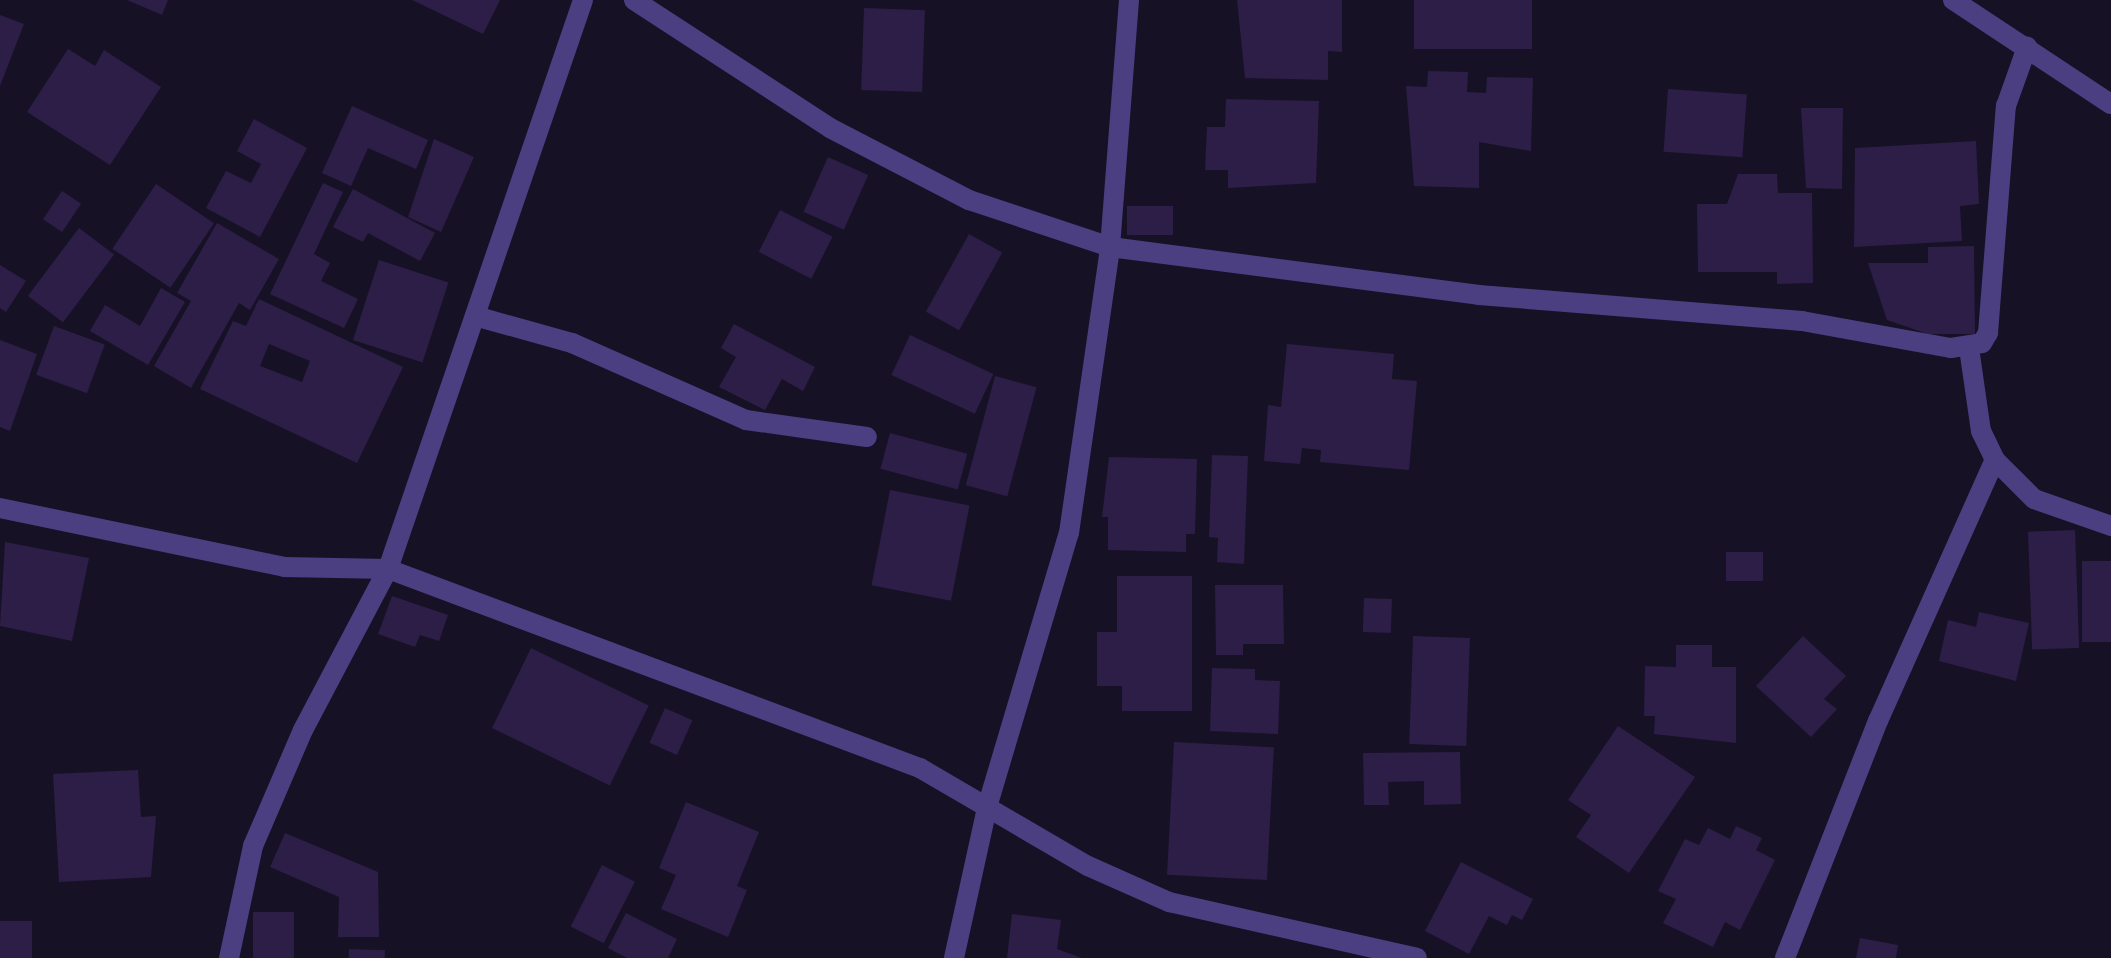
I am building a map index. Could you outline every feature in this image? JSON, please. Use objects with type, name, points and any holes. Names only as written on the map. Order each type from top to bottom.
[{"type":"street","points":[[229,958],[253,846],[303,730],[388,569],[583,0]]},
{"type":"street","points":[[634,0],[830,128],[969,200],[1110,247],[1479,295],[1802,321],[1969,348],[1982,343],[1993,312],[2006,106],[2027,47]]},
{"type":"street","points":[[954,958],[988,804],[1069,533],[1110,247],[1129,0]]},
{"type":"street","points":[[1953,0],[2111,104]]},
{"type":"street","points":[[475,316],[572,343],[746,420],[867,437]]},
{"type":"street","points":[[1969,348],[1981,431],[1995,460],[2034,499],[2111,526]]},
{"type":"street","points":[[1785,958],[1878,721],[1995,460]]},
{"type":"street","points":[[0,508],[284,567],[388,569],[823,728],[988,804],[1088,866],[1169,902],[1417,958]]},
{"type":"building","points":[[127,0],[168,0],[162,15]]},
{"type":"building","points":[[412,0],[500,0],[483,34]]},
{"type":"building","points":[[1237,0],[1342,0],[1342,52],[1328,51],[1328,80],[1245,78]]},
{"type":"building","points":[[1414,0],[1532,0],[1532,49],[1414,49]]},
{"type":"building","points":[[864,8],[925,10],[922,92],[861,90]]},
{"type":"building","points":[[0,15],[24,24],[0,86]]},
{"type":"building","points":[[68,49],[95,66],[104,50],[161,87],[110,165],[27,112]]},
{"type":"building","points":[[1428,71],[1468,72],[1467,92],[1486,93],[1487,77],[1533,78],[1531,151],[1479,142],[1479,188],[1414,186],[1406,86],[1427,87]]},
{"type":"building","points":[[1668,89],[1747,95],[1742,157],[1664,152]]},
{"type":"building","points":[[1226,99],[1319,101],[1316,183],[1228,188],[1228,170],[1205,170],[1207,127],[1225,127]]},
{"type":"building","points":[[352,106],[428,140],[416,169],[368,148],[351,186],[322,173]]},
{"type":"building","points":[[1801,108],[1843,108],[1842,189],[1806,188]]},
{"type":"building","points":[[254,119],[307,148],[260,237],[206,208],[226,171],[251,183],[261,164],[237,151]]},
{"type":"building","points":[[434,139],[474,157],[441,232],[408,217]]},
{"type":"building","points":[[1976,141],[1979,204],[1960,206],[1962,241],[1854,247],[1855,148]]},
{"type":"building","points":[[828,157],[868,175],[844,230],[804,212]]},
{"type":"building","points":[[1738,174],[1777,174],[1778,193],[1812,193],[1813,283],[1777,284],[1777,272],[1698,272],[1697,204],[1727,204]]},
{"type":"building","points":[[323,183],[343,192],[314,254],[330,263],[321,281],[358,299],[344,328],[270,294]]},
{"type":"building","points":[[156,184],[214,223],[170,288],[112,249]]},
{"type":"building","points":[[353,189],[435,233],[420,261],[368,233],[363,242],[333,227]]},
{"type":"building","points":[[62,191],[81,204],[62,232],[43,219]]},
{"type":"building","points":[[1127,206],[1173,206],[1173,235],[1127,235]]},
{"type":"building","points":[[780,210],[833,237],[811,279],[759,252]]},
{"type":"building","points":[[217,223],[279,259],[250,310],[239,303],[191,388],[154,366],[191,301],[177,293]]},
{"type":"building","points":[[79,228],[114,254],[63,322],[28,296]]},
{"type":"building","points":[[969,234],[1002,252],[959,330],[926,312]]},
{"type":"building","points":[[1974,246],[1975,334],[1928,334],[1887,320],[1868,263],[1928,263],[1928,247]]},
{"type":"building","points":[[379,260],[448,283],[422,362],[353,340]]},
{"type":"building","points":[[0,265],[26,281],[6,312],[0,308]]},
{"type":"building","points":[[161,288],[185,302],[148,365],[90,331],[105,305],[140,326]]},
{"type":"building","points":[[259,299],[403,367],[357,463],[200,389],[233,321],[246,326]],"holes":[[[269,344],[310,361],[302,382],[260,366]]]},
{"type":"building","points":[[734,324],[815,367],[803,391],[782,379],[765,410],[719,387],[736,357],[721,348]]},
{"type":"building","points":[[54,326],[105,344],[87,393],[36,375]]},
{"type":"building","points":[[910,335],[993,374],[975,414],[891,375]]},
{"type":"building","points":[[0,340],[37,354],[10,431],[0,427]]},
{"type":"building","points":[[1287,344],[1394,354],[1392,379],[1417,381],[1409,470],[1320,462],[1321,450],[1302,448],[1300,464],[1264,461],[1268,405],[1281,407]]},
{"type":"building","points":[[995,376],[1037,387],[1007,496],[966,485]]},
{"type":"building","points":[[890,433],[967,454],[958,489],[880,469]]},
{"type":"building","points":[[1212,455],[1248,456],[1244,564],[1217,562],[1218,538],[1209,537]]},
{"type":"building","points":[[1109,457],[1197,459],[1195,534],[1186,534],[1186,552],[1108,550],[1108,517],[1102,517]]},
{"type":"building","points":[[890,490],[970,505],[951,601],[871,585]]},
{"type":"building","points":[[2075,530],[2079,648],[2032,650],[2028,532]]},
{"type":"building","points":[[5,542],[89,558],[72,641],[0,626]]},
{"type":"building","points":[[1726,552],[1763,552],[1763,581],[1726,581]]},
{"type":"building","points":[[2082,561],[2111,561],[2111,642],[2082,642]]},
{"type":"building","points":[[1117,576],[1192,576],[1192,711],[1122,711],[1122,686],[1097,686],[1097,632],[1117,632]]},
{"type":"building","points":[[1215,585],[1283,585],[1284,644],[1243,644],[1243,655],[1216,655]]},
{"type":"building","points":[[392,596],[448,615],[439,641],[420,635],[415,647],[378,634]]},
{"type":"building","points":[[1364,598],[1392,599],[1391,633],[1363,632]]},
{"type":"building","points":[[1979,612],[2029,623],[2016,681],[1939,661],[1948,620],[1976,627]]},
{"type":"building","points":[[1413,636],[1470,638],[1466,746],[1409,744]]},
{"type":"building","points":[[1803,636],[1846,676],[1824,699],[1837,709],[1811,737],[1756,686]]},
{"type":"building","points":[[1676,645],[1712,645],[1712,667],[1736,667],[1736,743],[1654,734],[1655,716],[1644,716],[1645,666],[1676,667]]},
{"type":"building","points":[[531,648],[649,705],[610,785],[492,728]]},
{"type":"building","points":[[1212,668],[1255,669],[1255,680],[1280,681],[1278,734],[1210,731]]},
{"type":"building","points":[[665,708],[692,720],[677,755],[650,743]]},
{"type":"building","points":[[1618,726],[1695,777],[1629,873],[1576,837],[1591,815],[1568,800]]},
{"type":"building","points":[[1174,742],[1274,747],[1267,880],[1167,875]]},
{"type":"building","points":[[1460,752],[1461,804],[1424,805],[1424,781],[1388,782],[1389,805],[1364,805],[1363,753]]},
{"type":"building","points":[[138,770],[141,817],[156,816],[151,877],[59,882],[53,774]]},
{"type":"building","points":[[686,802],[759,832],[737,886],[747,890],[728,937],[661,909],[676,875],[659,868]]},
{"type":"building","points":[[1736,826],[1762,838],[1756,850],[1775,860],[1740,930],[1725,922],[1713,947],[1663,923],[1676,899],[1658,891],[1685,839],[1699,845],[1708,828],[1730,839]]},
{"type":"building","points":[[285,833],[378,872],[379,937],[338,937],[339,897],[270,867]]},
{"type":"building","points":[[1461,862],[1533,899],[1522,920],[1512,915],[1507,925],[1489,916],[1469,954],[1425,931]]},
{"type":"building","points":[[602,865],[635,882],[604,943],[571,926]]},
{"type":"building","points":[[253,912],[294,912],[294,958],[253,958]]},
{"type":"building","points":[[626,913],[677,939],[668,958],[627,958],[608,948]]},
{"type":"building","points":[[1012,914],[1061,920],[1057,949],[1082,958],[1007,958]]},
{"type":"building","points":[[0,921],[32,921],[32,958],[0,958]]},
{"type":"building","points":[[1860,938],[1898,945],[1896,958],[1856,958]]},
{"type":"building","points":[[349,949],[385,950],[385,958],[349,958]]}]
